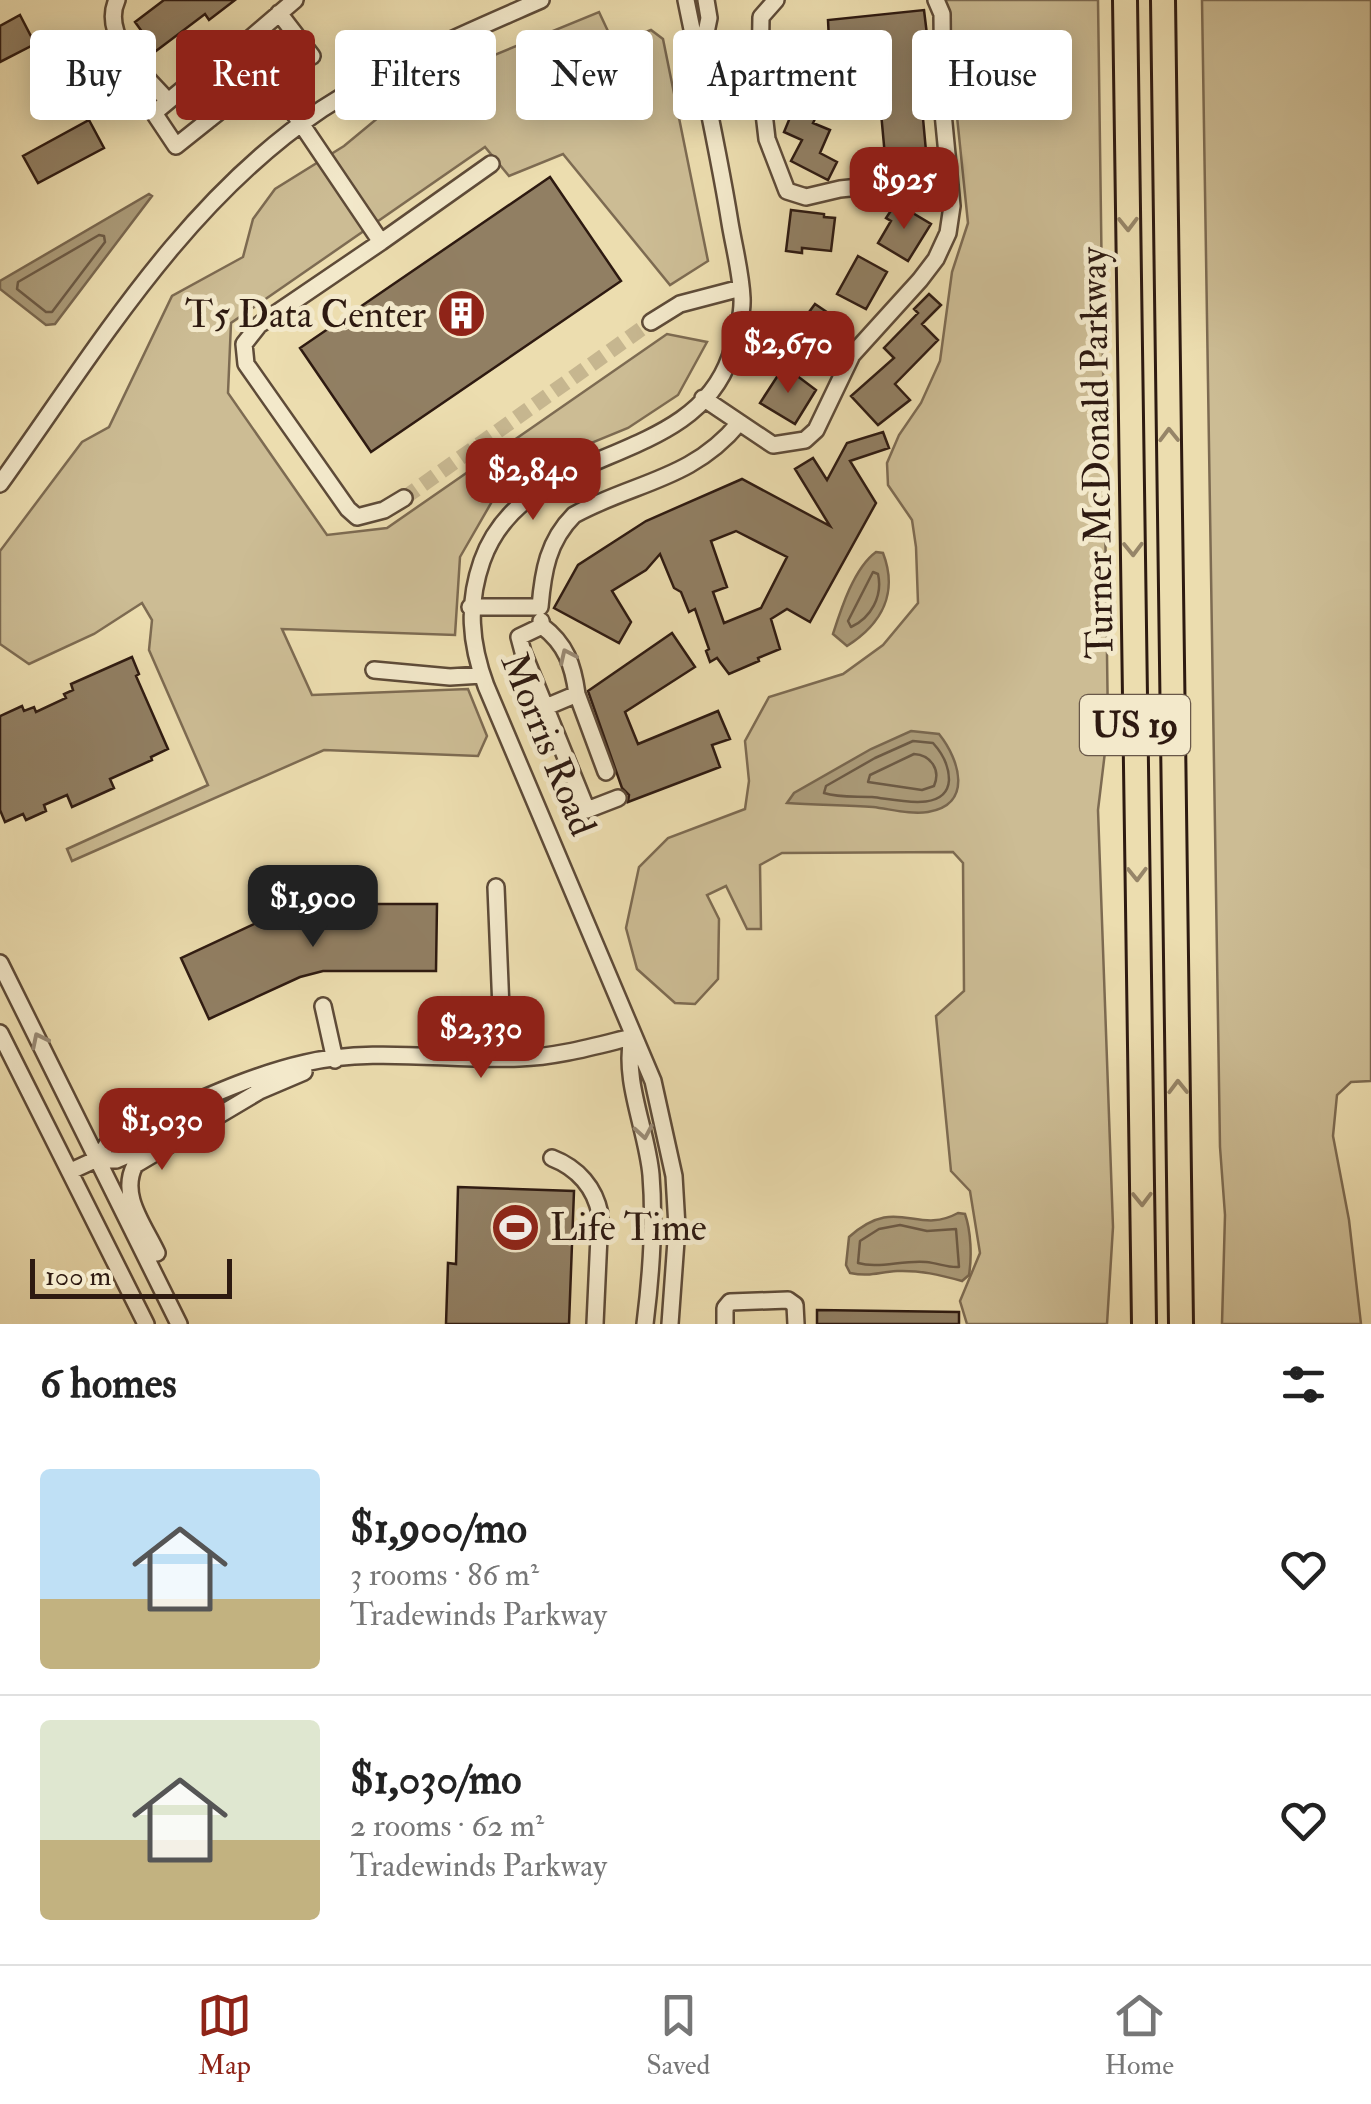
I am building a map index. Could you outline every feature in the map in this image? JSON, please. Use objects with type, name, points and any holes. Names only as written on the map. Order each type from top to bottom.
[{"type":"highway","name":"Turner McDonald Parkway","points":[[1124,0],[1144,1324]]},
{"type":"highway","name":"Turner McDonald Parkway","points":[[1163,0],[1182,1324]]},
{"type":"street","points":[[117,0],[111,12],[114,29],[136,64],[168,101]]},
{"type":"street","points":[[259,30],[296,0]]},
{"type":"street","points":[[0,484],[172,248],[262,154],[380,74],[541,0]]},
{"type":"street","points":[[674,0],[691,25]]},
{"type":"street","name":"Morris Road","points":[[686,0],[692,30]]},
{"type":"street","points":[[706,0],[706,30]]},
{"type":"street","points":[[776,0],[762,17],[760,80],[768,140],[787,191],[806,197],[948,178]]},
{"type":"street","points":[[702,398],[773,445],[805,440],[816,430],[852,355],[936,260],[948,233],[952,206],[942,14],[936,0]]},
{"type":"street","points":[[278,13],[291,30]]},
{"type":"street","points":[[176,95],[154,114],[176,146],[209,120]]},
{"type":"street","points":[[300,120],[380,242]]},
{"type":"street","name":"Morris Road","points":[[670,1324],[678,1227],[667,1134],[646,1065],[603,958],[482,675],[470,607],[488,542],[522,502],[561,475],[664,431],[716,385],[728,360],[742,299],[710,120]]},
{"type":"street","points":[[404,498],[368,516],[357,517],[348,510],[255,381],[246,364],[244,344],[260,325],[491,164]]},
{"type":"street","points":[[651,322],[680,304],[740,288]]},
{"type":"street","points":[[606,772],[577,694],[574,669],[562,642],[542,626],[540,607],[549,549],[574,515],[695,462],[720,447],[739,423]]},
{"type":"street","points":[[470,607],[540,607]]},
{"type":"street","points":[[542,626],[520,637],[587,810],[618,798]]},
{"type":"street","points":[[374,670],[450,677],[482,675]]},
{"type":"street","points":[[546,707],[577,694]]},
{"type":"street","points":[[496,887],[503,1058]]},
{"type":"street","points":[[0,962],[179,1324]]},
{"type":"street","points":[[323,1006],[328,1060]]},
{"type":"street","points":[[0,1033],[146,1324]]},
{"type":"street","points":[[97,1159],[111,1139],[126,1132],[276,1072],[328,1060],[547,1056],[632,1037]]},
{"type":"street","name":"Morris Road","points":[[632,1037],[628,1060],[651,1175],[646,1324]]},
{"type":"street","points":[[71,1171],[97,1159],[119,1159],[328,1060]]},
{"type":"street","points":[[162,1286],[165,1273],[128,1192],[130,1173],[135,1164],[150,1154],[263,1089]]},
{"type":"street","points":[[552,1158],[582,1178],[597,1200],[600,1214],[595,1324]]},
{"type":"street","points":[[725,1324],[725,1308],[730,1302],[788,1300],[795,1305],[796,1324]]},
{"type":"shaded area","points":[[945,0],[1098,0],[1108,727],[1098,810],[1113,1227],[1107,1324],[967,1324],[960,1301],[980,1253],[970,1191],[951,1171],[936,1016],[964,991],[963,863],[953,852],[782,853],[760,865],[761,929],[747,929],[726,886],[707,895],[719,919],[718,979],[695,1004],[675,1003],[637,969],[626,928],[639,867],[668,838],[745,809],[749,781],[745,741],[769,697],[843,674],[883,645],[918,603],[912,520],[888,485],[887,463],[940,361],[952,272],[968,223],[957,120],[1072,120],[1072,30],[948,30]]},
{"type":"shaded area","points":[[1202,0],[1371,0],[1371,1081],[1351,1082],[1337,1095],[1333,1136],[1349,1220],[1361,1324],[1222,1324],[1225,1215],[1220,1147]]},
{"type":"shaded area","points":[[599,12],[607,30],[555,30]]},
{"type":"shaded area","points":[[653,32],[663,39],[673,88],[673,120],[679,120],[708,261],[670,285],[563,154],[509,176],[485,147],[231,323],[228,393],[327,535],[387,528],[667,334],[707,342],[678,395],[628,428],[552,459],[494,498],[460,557],[455,635],[282,629],[312,695],[468,689],[487,736],[478,756],[324,750],[72,861],[67,849],[208,785],[149,650],[152,620],[142,603],[94,634],[29,664],[0,644],[0,551],[82,442],[109,427],[172,296],[243,257],[253,219],[275,189],[344,146],[375,120],[496,120],[496,54],[516,46],[516,120],[653,120]]},
{"type":"water","points":[[149,194],[152,196],[55,324],[46,325],[0,289],[0,281]]},
{"type":"water","points":[[876,552],[883,553],[887,567],[888,594],[878,617],[847,646],[833,634],[855,578]]},
{"type":"water","points":[[911,731],[939,734],[957,768],[957,791],[942,808],[915,813],[787,803],[794,793]]},
{"type":"water","points":[[965,1214],[970,1244],[969,1275],[962,1281],[914,1271],[850,1273],[846,1265],[849,1237],[866,1225],[880,1218],[930,1220]]},
{"type":"building","points":[[164,0],[235,0],[209,20],[205,14],[184,30],[176,30],[176,36],[156,51],[156,30],[141,30],[135,22]]},
{"type":"building","points":[[924,10],[926,30],[912,30],[912,120],[923,120],[927,162],[886,167],[882,120],[892,120],[892,30],[828,30],[828,20]]},
{"type":"building","points":[[20,15],[30,34],[30,47],[0,62],[0,26]]},
{"type":"building","points":[[89,120],[104,148],[38,183],[23,156]]},
{"type":"building","points":[[789,120],[814,120],[813,123],[830,130],[820,153],[837,162],[828,180],[791,161],[802,140],[784,132]]},
{"type":"building","name":"T5 Data Center","points":[[550,177],[621,281],[371,452],[300,348]]},
{"type":"building","points":[[896,203],[931,224],[908,261],[878,243]]},
{"type":"building","points":[[791,210],[835,218],[831,251],[786,251]]},
{"type":"building","points":[[858,256],[887,272],[866,309],[837,294]]},
{"type":"building","points":[[929,294],[941,305],[922,324],[938,340],[895,384],[910,400],[878,425],[851,396],[894,358],[884,348],[918,313],[914,309]]},
{"type":"building","points":[[815,304],[849,327],[822,363],[794,343],[809,322],[804,319]]},
{"type":"building","points":[[784,366],[816,390],[795,424],[760,403]]},
{"type":"building","points":[[883,432],[889,448],[850,461],[876,503],[810,622],[787,609],[771,619],[780,649],[758,658],[759,661],[729,674],[717,658],[710,662],[695,609],[689,612],[660,554],[646,570],[612,591],[631,622],[619,643],[554,608],[578,565],[646,521],[742,479],[830,526],[795,469],[813,458],[827,480],[847,443]],"holes":[[[736,531],[787,557],[761,608],[724,623],[713,592],[727,587],[711,541]]]},
{"type":"building","points":[[672,633],[695,667],[625,712],[638,744],[718,711],[730,739],[712,745],[720,767],[628,802],[629,795],[622,788],[588,691]]},
{"type":"building","points":[[132,657],[139,674],[136,676],[168,749],[110,779],[114,788],[72,807],[67,795],[44,805],[46,811],[26,820],[23,814],[5,822],[0,810],[0,716],[22,706],[24,711],[34,707],[36,712],[66,698],[64,694],[73,690],[71,684]]},
{"type":"building","points":[[437,904],[436,971],[323,971],[300,977],[209,1019],[181,958],[265,919],[307,907]]},
{"type":"building","name":"Life Time","points":[[458,1187],[574,1191],[569,1324],[446,1324],[448,1263],[456,1264]]},
{"type":"building","points":[[817,1310],[959,1312],[959,1324],[817,1324]]},
{"type":"tunnel","points":[[404,498],[651,322]]},
{"type":"place","name":"T5 Data Center","points":[[461,314]]},
{"type":"place","name":"Life Time","points":[[515,1227]]}]
